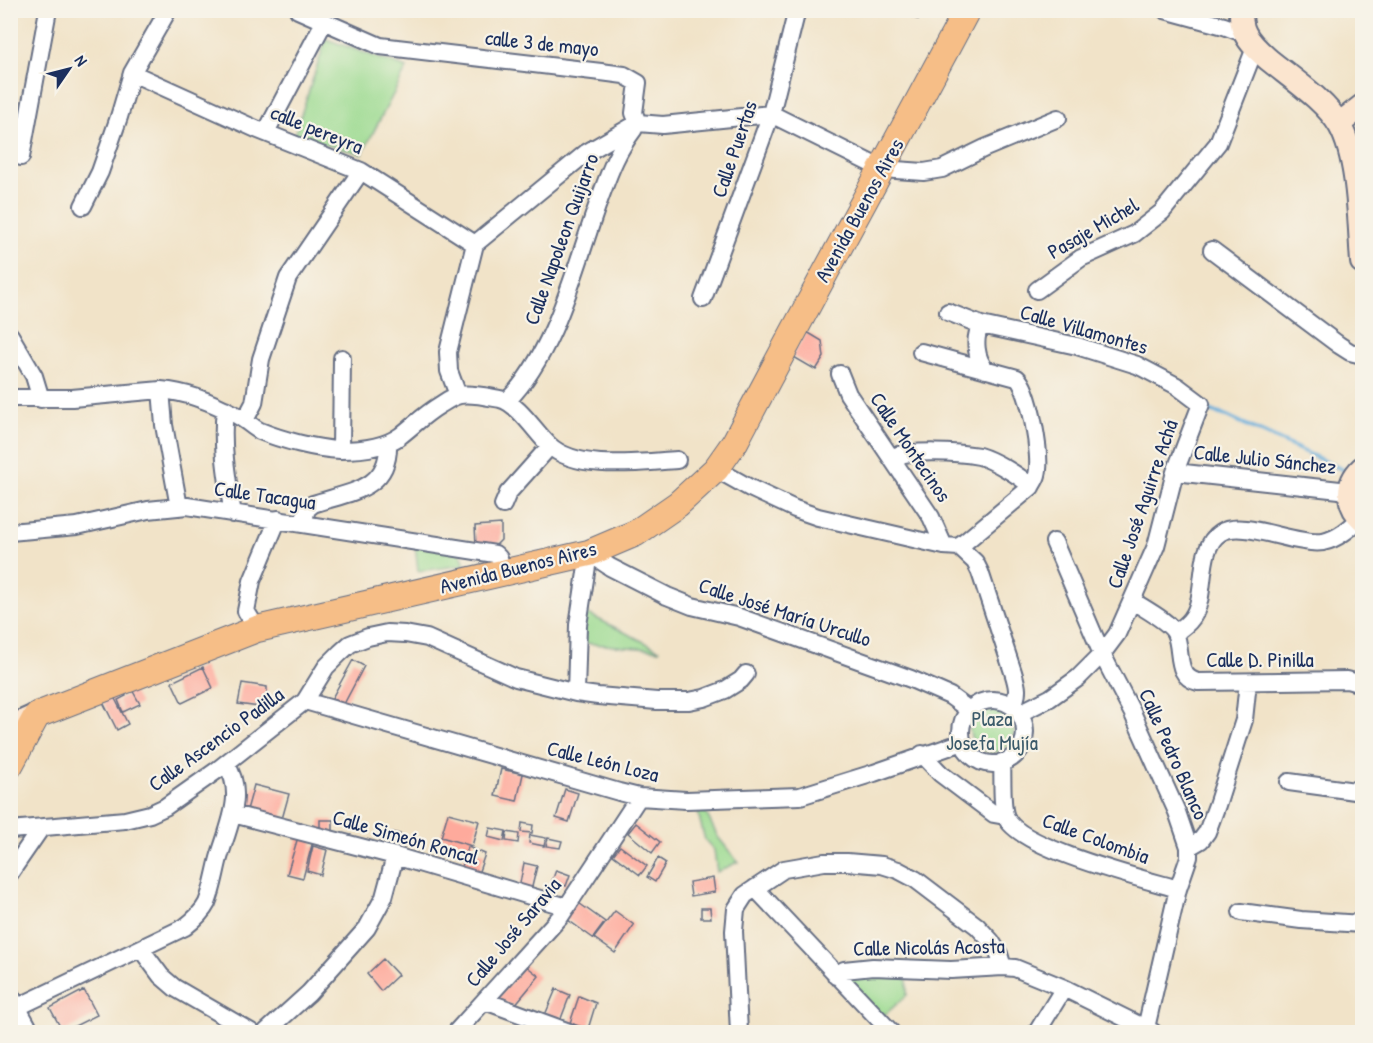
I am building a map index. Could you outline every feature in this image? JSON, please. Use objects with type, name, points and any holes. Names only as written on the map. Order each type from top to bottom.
[{"type":"main road","name":"Avenida Buenos Aires","points":[[10,727],[257,629],[589,552],[636,533],[678,504],[716,469],[735,442],[836,250],[967,10]]},
{"type":"main road","points":[[1241,10],[1241,22],[1250,41],[1325,108],[1339,124],[1347,142],[1351,160],[1362,262]]},
{"type":"main road","points":[[1339,124],[1362,106]]},
{"type":"main road","points":[[1362,467],[1351,483],[1350,491],[1350,501],[1354,511],[1362,519]]},
{"type":"main road","points":[[10,765],[37,715]]},
{"type":"street","points":[[16,154],[48,10]]},
{"type":"street","name":"calle 3 de mayo","points":[[298,10],[380,46],[629,77],[638,83],[634,113],[638,123]]},
{"type":"street","name":"Calle Puertas","points":[[703,299],[771,114],[797,10]]},
{"type":"street","points":[[918,10],[938,10]]},
{"type":"street","points":[[1165,10],[1224,26],[1250,41]]},
{"type":"street","points":[[83,206],[100,172],[132,73],[165,11]]},
{"type":"street","points":[[266,132],[324,22]]},
{"type":"street","name":"Pasaje Michel","points":[[1037,290],[1081,258],[1134,234],[1162,212],[1218,143],[1250,41]]},
{"type":"street","name":"calle pereyra","points":[[132,73],[361,171],[475,244]]},
{"type":"street","points":[[458,395],[449,371],[448,352],[475,244],[586,153],[638,123],[663,125],[771,114],[882,169],[924,172],[942,169],[985,148],[1058,118]]},
{"type":"street","name":"Calle Napoleon Quijarro","points":[[507,401],[525,380],[549,338],[569,291],[582,247],[612,165],[619,149],[638,123]]},
{"type":"street","points":[[245,420],[254,403],[261,360],[288,278],[361,171]]},
{"type":"street","points":[[1212,250],[1339,345],[1350,352],[1362,355]]},
{"type":"street","name":"Calle Villamontes","points":[[948,312],[981,325],[1077,346],[1137,365],[1177,386],[1201,404]]},
{"type":"street","points":[[981,325],[978,330],[977,356],[986,370]]},
{"type":"street","points":[[10,334],[34,376],[41,399]]},
{"type":"street","points":[[716,469],[750,488],[818,517],[952,547],[1030,487],[1037,474],[1038,466],[1031,412],[1024,387],[1017,378],[921,352]]},
{"type":"street","points":[[341,450],[342,358]]},
{"type":"street","name":"Calle Montecinos","points":[[840,374],[848,393],[952,547],[970,556],[980,572],[1017,686],[1016,710]]},
{"type":"street","points":[[161,390],[161,408],[179,507]]},
{"type":"street","points":[[10,398],[41,399],[161,390],[187,394],[225,409],[269,434],[314,447],[341,450],[382,446],[399,436],[434,408],[458,395],[507,401],[550,446],[566,456],[598,462],[677,459]]},
{"type":"street","name":"Calle José Aguirre Achá","points":[[1016,710],[1050,698],[1078,678],[1102,654],[1117,634],[1156,546],[1175,472],[1201,404]]},
{"type":"street","points":[[225,409],[224,458],[233,514]]},
{"type":"street","points":[[303,524],[307,509],[313,504],[365,488],[378,478],[387,461],[388,443]]},
{"type":"street","points":[[503,505],[508,494],[550,446]]},
{"type":"street","points":[[891,457],[909,453],[981,457],[1022,479],[1030,487]]},
{"type":"street","name":"Calle Julio Sánchez","points":[[1175,472],[1350,491]]},
{"type":"street","name":"Calle Tacagua","points":[[11,529],[78,526],[140,512],[179,507],[278,519],[495,554],[499,558],[503,571]]},
{"type":"street","points":[[257,629],[246,610],[252,581],[278,519]]},
{"type":"street","points":[[1133,601],[1168,625],[1174,633],[1193,618],[1198,607],[1205,561],[1212,540],[1220,532],[1232,528],[1310,542],[1324,542],[1336,537],[1362,519]]},
{"type":"street","name":"Calle Pedro Blanco","points":[[1054,542],[1102,654],[1132,712],[1177,812],[1189,847],[1189,857],[1178,889],[1150,1030]]},
{"type":"street","points":[[576,693],[578,625],[589,552]]},
{"type":"street","name":"Calle José María Urcullo","points":[[589,552],[610,567],[692,606],[739,617],[911,679],[950,696],[969,710]]},
{"type":"street","name":"Calle Ascencio Padilla","points":[[10,830],[125,820],[150,814],[195,787],[305,701],[326,667],[350,644],[368,637],[387,633],[427,638],[516,678],[576,693],[657,701],[689,701],[704,698],[725,690],[746,674]]},
{"type":"street","name":"Calle D. Pinilla","points":[[1174,633],[1182,669],[1191,680],[1248,682],[1347,680],[1362,684]]},
{"type":"street","points":[[1189,847],[1201,840],[1207,832],[1217,805],[1244,720],[1248,682]]},
{"type":"street","points":[[994,699],[1016,710],[1024,723],[1025,733],[1023,743],[1011,758],[992,764],[982,762],[973,756],[963,742],[961,730],[963,720],[969,710],[984,701],[994,699]]},
{"type":"street","name":"Calle León Loza","points":[[305,701],[639,797],[686,800],[800,796],[963,742]]},
{"type":"street","name":"Calle Colombia","points":[[922,754],[940,774],[994,814],[1005,816],[1017,831],[1050,849],[1178,889]]},
{"type":"street","points":[[1002,762],[1005,816]]},
{"type":"street","points":[[31,1032],[14,1000],[141,949],[185,927],[200,914],[212,889],[233,814],[235,784],[226,764]]},
{"type":"street","points":[[1289,782],[1362,792]]},
{"type":"street","name":"Calle José Saravia","points":[[456,1032],[567,907],[639,797]]},
{"type":"street","name":"Calle Simeón Roncal","points":[[233,814],[395,856],[567,907]]},
{"type":"street","points":[[10,873],[41,828]]},
{"type":"street","points":[[266,1032],[309,993],[367,928],[380,908],[395,856]]},
{"type":"street","points":[[739,1032],[734,918],[740,902],[755,888],[784,869],[824,862],[864,862],[897,870],[915,879],[977,926],[991,941],[999,954],[1003,967]]},
{"type":"street","points":[[755,888],[891,1032]]},
{"type":"street","points":[[1241,912],[1301,920],[1362,924]]},
{"type":"street","points":[[141,949],[161,976],[175,988],[251,1032]]},
{"type":"street","name":"Calle Nicolás Acosta","points":[[836,976],[844,970],[873,967],[951,970],[1015,968],[1064,988],[1150,1030]]},
{"type":"street","points":[[1037,1032],[1064,988]]},
{"type":"street","points":[[485,1001],[569,1032]]},
{"type":"green space","points":[[326,39],[407,68],[362,154],[294,136]]},
{"type":"green space","points":[[415,544],[461,553],[465,565],[418,571]]},
{"type":"green space","points":[[586,613],[660,650],[583,643]]},
{"type":"green space","name":"Plaza Josefa Mujía","points":[[992,708],[1001,709],[1008,714],[1013,721],[1013,739],[1008,746],[1001,751],[992,752],[983,751],[976,746],[971,739],[970,730],[971,721],[976,714],[983,709]]},
{"type":"green space","points":[[705,811],[718,837],[738,862],[717,872],[714,850],[705,840],[698,813]]},
{"type":"green space","points":[[865,973],[907,978],[907,995],[881,1018],[849,981]]},
{"type":"building","points":[[807,332],[822,341],[824,357],[816,370],[792,356]]},
{"type":"building","points":[[501,524],[501,540],[493,548],[476,545],[475,526]]},
{"type":"building","points":[[353,660],[364,666],[344,704],[332,698]]},
{"type":"building","points":[[203,667],[213,688],[182,703],[172,682]]},
{"type":"building","points":[[242,683],[267,687],[267,708],[238,704]]},
{"type":"building","points":[[131,688],[140,704],[123,712],[118,700],[126,696],[124,691]]},
{"type":"building","points":[[113,695],[128,724],[117,730],[102,700]]},
{"type":"building","points":[[501,769],[523,774],[517,801],[495,796]]},
{"type":"building","points":[[254,785],[289,794],[282,819],[247,810]]},
{"type":"building","points":[[565,789],[578,793],[569,822],[556,818]]},
{"type":"building","points":[[448,813],[479,821],[472,846],[441,837]]},
{"type":"building","points":[[320,820],[333,820],[333,837],[320,836]]},
{"type":"building","points":[[522,823],[533,825],[532,833],[521,832]]},
{"type":"building","points":[[636,823],[660,842],[652,853],[628,833]]},
{"type":"building","points":[[490,828],[506,831],[504,841],[488,837]]},
{"type":"building","points":[[392,832],[400,834],[395,850],[388,848]]},
{"type":"building","points":[[507,832],[519,834],[518,843],[506,841]]},
{"type":"building","points":[[530,835],[546,838],[544,846],[529,843]]},
{"type":"building","points":[[298,837],[313,841],[303,878],[287,874]]},
{"type":"building","points":[[548,838],[562,841],[560,848],[546,846]]},
{"type":"building","points":[[313,846],[327,850],[321,875],[307,871]]},
{"type":"building","points":[[620,846],[647,866],[640,875],[613,855]]},
{"type":"building","points":[[468,847],[485,854],[478,874],[461,870]]},
{"type":"building","points":[[658,858],[666,863],[655,882],[647,877]]},
{"type":"building","points":[[524,863],[537,866],[531,891],[519,888]]},
{"type":"building","points":[[556,870],[570,875],[566,886],[552,881]]},
{"type":"building","points":[[713,878],[715,892],[691,896],[689,882]]},
{"type":"building","points":[[576,901],[605,922],[593,938],[564,917]]},
{"type":"building","points":[[701,908],[710,908],[711,918],[701,918]]},
{"type":"building","points":[[615,911],[634,925],[615,953],[594,938]]},
{"type":"building","points":[[383,959],[398,975],[381,991],[367,974]]},
{"type":"building","points":[[525,965],[539,976],[514,1006],[497,999]]},
{"type":"building","points":[[556,989],[570,995],[560,1021],[545,1015]]},
{"type":"building","points":[[84,990],[97,1015],[63,1032],[50,1008]]},
{"type":"building","points":[[579,996],[596,1003],[588,1029],[570,1023]]},
{"type":"waterway","points":[[1204,406],[1210,411],[1227,416],[1350,473]]}]
